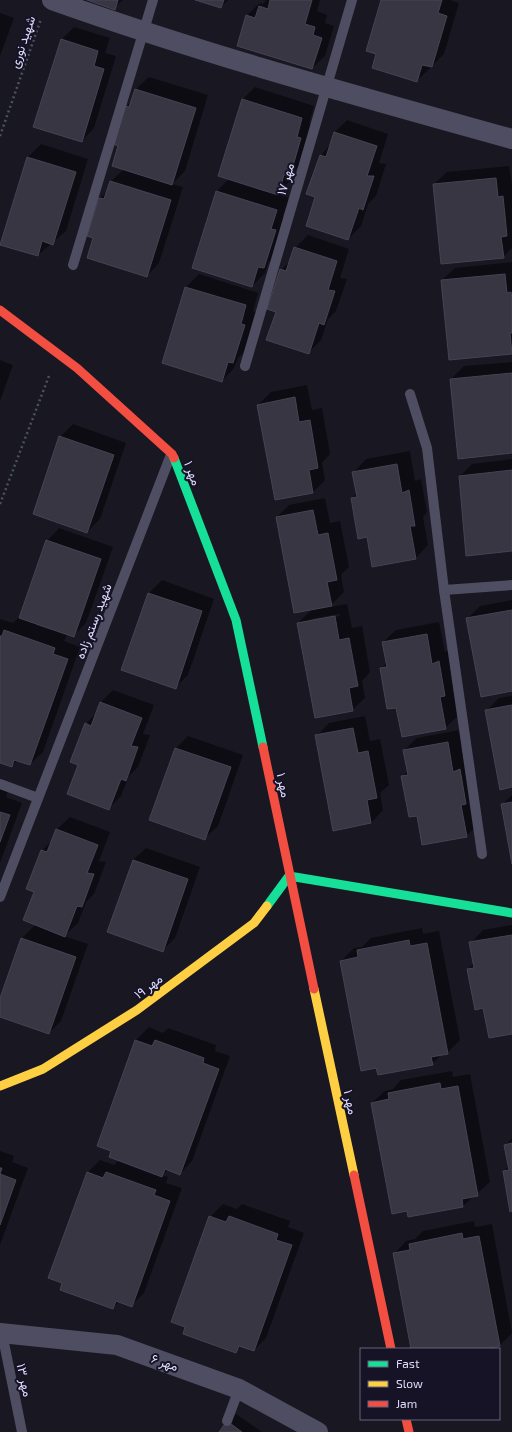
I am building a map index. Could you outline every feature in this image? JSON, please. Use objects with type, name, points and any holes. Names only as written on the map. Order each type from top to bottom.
[{"type":"street","points":[[47,8],[142,32],[325,87],[512,139]]},
{"type":"street","name":"مهر ۱","points":[[0,310],[77,368],[172,454],[236,620],[289,876],[391,1348]]},
{"type":"street","points":[[289,876],[512,913]]},
{"type":"street","name":"مهر ۱۹","points":[[0,1086],[44,1069],[137,1010],[254,922],[289,876]]},
{"type":"street","name":"مهر ۶","points":[[1,1333],[117,1345],[239,1389],[318,1432]]},
{"type":"street","points":[[406,1420],[409,1432]]},
{"type":"lane","points":[[73,265],[142,32],[153,0]]},
{"type":"lane","name":"مهر ۱۷","points":[[245,366],[325,87],[352,0]]},
{"type":"lane","points":[[410,394],[427,448],[444,590],[482,854]]},
{"type":"lane","name":"شهید رستم زاده","points":[[0,897],[172,454]]},
{"type":"lane","points":[[444,590],[512,585]]},
{"type":"lane","points":[[0,784],[38,798]]},
{"type":"lane","name":"مهر ۱۳","points":[[1,1333],[22,1432]]},
{"type":"lane","points":[[227,1421],[239,1389]]},
{"type":"path","name":"شهید نوری","points":[[0,136],[47,8]]},
{"type":"path","points":[[0,504],[58,354]]},
{"type":"building","points":[[87,0],[118,0],[115,10]]},
{"type":"building","points":[[195,0],[224,0],[221,8]]},
{"type":"building","points":[[270,0],[312,0],[305,24],[315,27],[313,35],[322,38],[312,69],[237,46],[246,15],[255,18],[259,6],[268,9]]},
{"type":"building","points":[[381,0],[442,0],[438,13],[447,16],[432,67],[422,65],[417,82],[372,68],[376,54],[366,51]]},
{"type":"building","points":[[61,39],[98,51],[94,66],[104,69],[82,142],[33,127]]},
{"type":"building","points":[[135,89],[196,108],[172,185],[112,166],[118,146],[113,144],[125,106],[129,107]]},
{"type":"building","points":[[242,99],[302,118],[297,137],[301,138],[290,176],[284,175],[278,195],[218,176]]},
{"type":"building","points":[[334,132],[377,146],[367,176],[374,176],[363,210],[359,208],[348,240],[306,226],[315,197],[306,194],[320,155],[326,157]]},
{"type":"building","points":[[27,157],[76,172],[53,245],[42,241],[38,256],[0,245]]},
{"type":"building","points":[[496,178],[498,197],[503,196],[507,236],[501,237],[504,258],[441,264],[433,184]]},
{"type":"building","points":[[110,181],[171,200],[147,277],[87,258],[93,238],[87,236],[99,198],[104,199]]},
{"type":"building","points":[[216,191],[277,210],[271,229],[276,230],[264,268],[258,267],[252,287],[192,268]]},
{"type":"building","points":[[294,247],[337,261],[328,290],[335,291],[324,325],[319,323],[309,354],[266,340],[276,312],[267,309],[280,269],[286,271]]},
{"type":"building","points":[[505,274],[507,293],[511,292],[512,299],[512,333],[510,333],[512,354],[449,360],[441,280]]},
{"type":"building","points":[[185,287],[246,305],[241,324],[245,325],[233,363],[228,362],[222,382],[162,363]]},
{"type":"building","points":[[512,373],[512,453],[458,459],[450,379]]},
{"type":"building","points":[[295,397],[299,422],[310,420],[318,468],[309,470],[313,493],[275,500],[257,405]]},
{"type":"building","points":[[59,436],[114,455],[87,533],[33,514]]},
{"type":"building","points":[[397,464],[402,493],[409,490],[415,526],[410,526],[416,559],[372,567],[367,537],[358,539],[351,498],[357,497],[352,472]]},
{"type":"building","points":[[512,470],[512,551],[466,556],[459,476]]},
{"type":"building","points":[[313,510],[318,535],[328,533],[337,580],[327,582],[332,606],[294,613],[276,517]]},
{"type":"building","points":[[46,540],[101,559],[74,637],[19,618]]},
{"type":"building","points":[[148,593],[202,611],[176,689],[121,670]]},
{"type":"building","points":[[512,610],[512,691],[481,697],[466,618]]},
{"type":"building","points":[[335,616],[339,640],[349,638],[358,686],[349,688],[353,711],[315,718],[297,623]]},
{"type":"building","points":[[4,630],[55,648],[53,654],[68,659],[30,765],[14,760],[12,767],[0,763],[0,636],[2,636]]},
{"type":"building","points":[[427,634],[432,664],[439,661],[445,696],[440,697],[446,729],[402,737],[396,708],[387,709],[380,668],[387,667],[382,642]]},
{"type":"building","points":[[100,702],[142,718],[131,746],[138,747],[126,781],[121,779],[109,810],[67,794],[78,765],[70,762],[85,723],[91,726]]},
{"type":"building","points":[[512,705],[512,787],[500,790],[485,710]]},
{"type":"building","points":[[353,728],[358,753],[368,751],[377,798],[367,800],[371,823],[333,831],[315,735]]},
{"type":"building","points":[[448,742],[453,772],[460,769],[466,804],[461,805],[467,837],[422,845],[417,816],[409,817],[401,776],[408,775],[403,750]]},
{"type":"building","points":[[175,748],[231,767],[205,840],[149,820]]},
{"type":"building","points":[[512,802],[512,864],[501,804]]},
{"type":"building","points":[[0,812],[10,815],[0,842]]},
{"type":"building","points":[[56,829],[98,845],[87,873],[94,874],[82,907],[77,906],[65,937],[23,920],[34,892],[26,889],[41,850],[47,852]]},
{"type":"building","points":[[133,860],[188,879],[163,952],[107,932]]},
{"type":"building","points":[[512,935],[512,1034],[489,1038],[483,1008],[475,1010],[467,969],[474,968],[469,942]]},
{"type":"building","points":[[21,938],[76,957],[49,1034],[0,1017],[0,998]]},
{"type":"building","points":[[409,940],[410,946],[427,943],[448,1054],[431,1057],[433,1065],[378,1075],[376,1068],[361,1071],[340,961],[358,957],[357,950]]},
{"type":"building","points":[[135,1040],[152,1046],[155,1040],[204,1058],[203,1063],[219,1069],[180,1175],[165,1169],[162,1177],[109,1157],[111,1151],[97,1146]]},
{"type":"building","points":[[440,1083],[441,1089],[458,1086],[478,1196],[462,1199],[463,1207],[408,1217],[407,1211],[392,1214],[371,1103],[389,1099],[388,1093]]},
{"type":"building","points":[[512,1143],[512,1211],[510,1212],[503,1171],[509,1170],[504,1145]]},
{"type":"building","points":[[87,1172],[103,1178],[106,1172],[156,1190],[154,1195],[170,1201],[132,1307],[116,1301],[113,1309],[60,1290],[62,1283],[48,1278]]},
{"type":"building","points":[[0,1174],[16,1180],[0,1225]]},
{"type":"building","points":[[209,1216],[226,1222],[229,1216],[278,1234],[276,1240],[292,1245],[254,1351],[239,1346],[236,1353],[183,1334],[185,1327],[171,1322]]},
{"type":"building","points":[[462,1233],[463,1239],[479,1236],[500,1346],[491,1348],[411,1348],[393,1253],[410,1250],[409,1244]]},
{"type":"building","points":[[227,1421],[242,1432],[219,1432]]},
{"type":"traffic: fast","points":[[174,458],[236,620],[263,747]]},
{"type":"traffic: fast","points":[[267,906],[289,876],[512,913]]},
{"type":"traffic: slow","points":[[0,1086],[43,1069],[137,1010],[254,923],[267,906]]},
{"type":"traffic: slow","points":[[314,989],[354,1175]]},
{"type":"traffic: jam","points":[[0,310],[77,368],[172,454],[174,458]]},
{"type":"traffic: jam","points":[[263,747],[314,989]]},
{"type":"traffic: jam","points":[[354,1175],[391,1348]]},
{"type":"traffic: jam","points":[[406,1420],[409,1432]]}]
